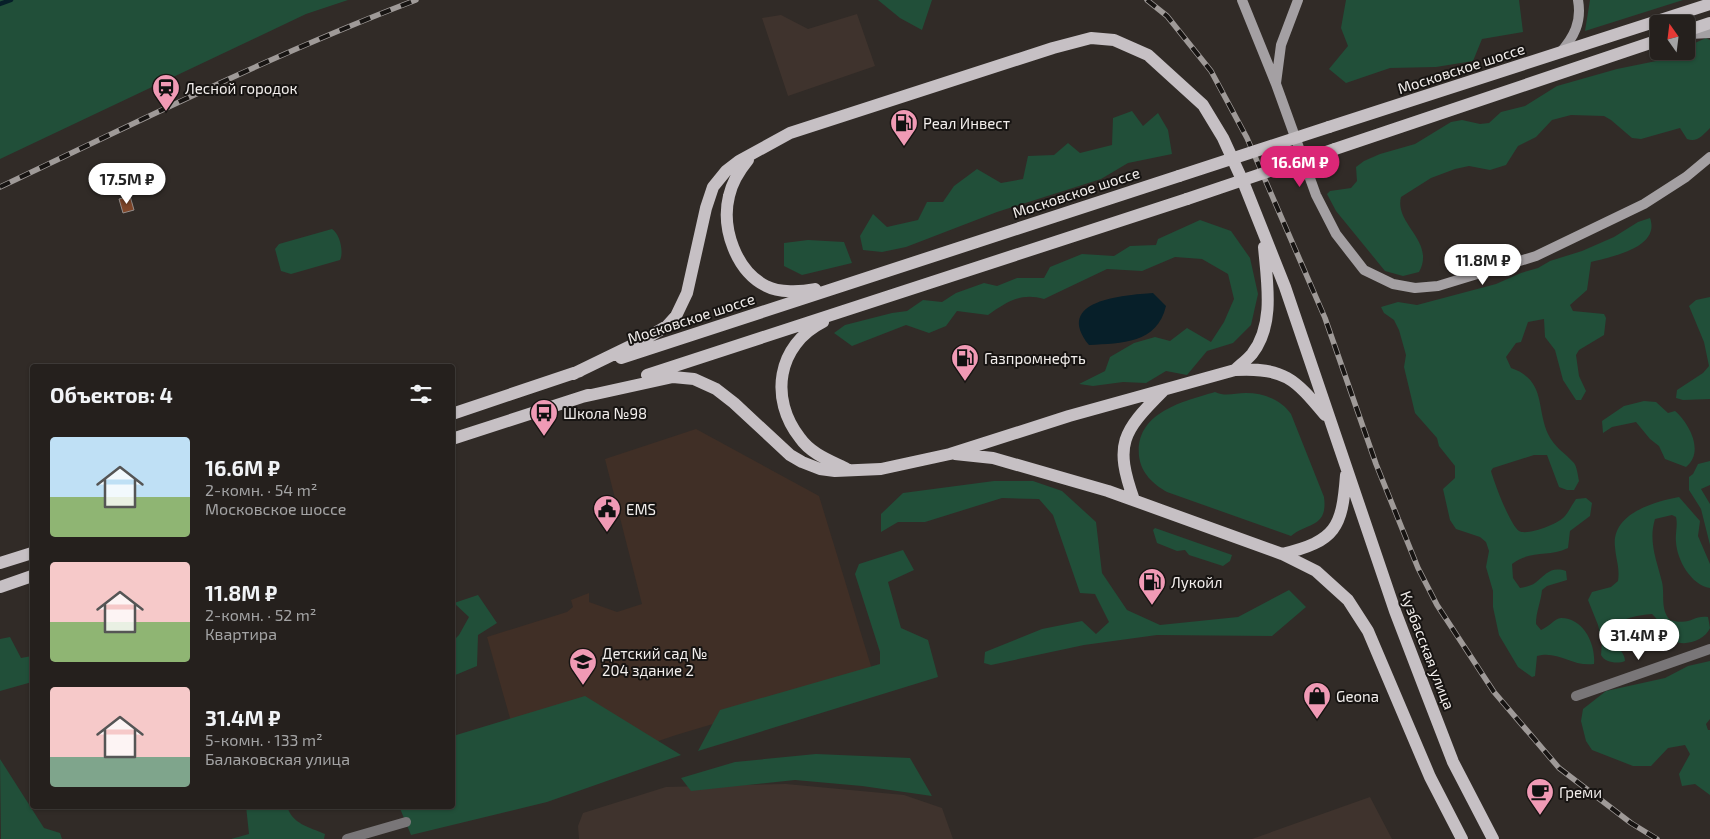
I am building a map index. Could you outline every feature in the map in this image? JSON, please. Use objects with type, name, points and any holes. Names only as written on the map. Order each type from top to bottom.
[{"type":"main road","points":[[1242,0],[1276,84],[1316,195],[1336,234],[1364,270],[1393,284],[1415,288],[1438,286],[1536,256],[1644,204],[1686,177],[1710,157]]},
{"type":"main road","points":[[1276,84],[1281,45],[1288,20],[1298,0]]},
{"type":"main road","points":[[1559,54],[1573,39],[1578,22],[1578,0]]},
{"type":"main road","name":"Московское шоссе","points":[[455,413],[1710,4]]},
{"type":"main road","points":[[1695,29],[1710,23]]},
{"type":"main road","points":[[1695,32],[1710,33]]},
{"type":"main road","points":[[573,374],[643,340],[667,326],[676,316],[687,293],[706,208],[713,187],[726,171],[790,133],[1053,48],[1091,38],[1114,40],[1148,55],[1203,105],[1223,138],[1244,184],[1264,238],[1268,308],[1263,334],[1252,354],[1234,370]]},
{"type":"main road","points":[[455,439],[858,305],[1186,199],[1650,43]]},
{"type":"main road","points":[[753,154],[736,177],[728,197],[726,218],[730,239],[739,259],[749,272],[766,286],[784,290],[808,291],[855,282]]},
{"type":"main road","name":"Кузбасская улица","points":[[1264,238],[1285,287],[1395,611],[1453,762],[1493,839]]},
{"type":"main road","points":[[847,469],[815,453],[800,439],[781,400],[781,375],[790,353],[812,328],[858,305]]},
{"type":"main road","points":[[582,397],[672,377],[694,379],[734,402],[790,455],[820,470],[881,470],[950,454],[1069,416],[1234,370],[1258,369],[1285,375],[1303,388],[1330,421]]},
{"type":"main road","points":[[1134,500],[1125,474],[1122,454],[1126,436],[1136,418],[1163,391]]},
{"type":"main road","points":[[950,454],[993,458],[1134,500],[1282,554],[1316,571],[1348,600],[1368,631],[1430,777],[1462,839]]},
{"type":"main road","points":[[1282,554],[1311,547],[1337,526],[1344,509],[1346,467]]},
{"type":"main road","points":[[0,564],[30,554]]},
{"type":"main road","points":[[0,587],[30,577]]},
{"type":"street","points":[[1576,696],[1710,649]]},
{"type":"street","points":[[347,839],[406,822]]},
{"type":"shaded area","points":[[857,14],[875,66],[788,96],[762,18],[781,15],[808,29]]},
{"type":"shaded area","points":[[696,429],[819,496],[874,676],[676,735],[529,785],[487,637],[567,612],[573,607],[571,600],[589,593],[589,602],[617,612],[642,604],[605,459]]},
{"type":"shaded area","points":[[786,784],[904,795],[942,808],[953,839],[579,839],[578,826],[583,813],[666,787]]},
{"type":"shaded area","points":[[1370,797],[1392,839],[1252,839]]},
{"type":"green space","points":[[0,0],[348,0],[306,14],[0,159]]},
{"type":"green space","points":[[878,0],[932,0],[922,30],[900,18]]},
{"type":"green space","points":[[1346,0],[1519,0],[1523,32],[1482,39],[1473,61],[1436,67],[1390,68],[1346,83],[1329,69],[1348,46],[1341,28]]},
{"type":"green space","points":[[1590,0],[1683,0],[1585,31]]},
{"type":"green space","points":[[1706,38],[1710,40],[1710,128],[1702,136],[1694,140],[1687,139],[1680,128],[1641,139],[1632,138],[1604,116],[1571,115],[1552,120],[1536,137],[1518,146],[1506,165],[1490,170],[1469,166],[1431,178],[1401,197],[1400,207],[1403,216],[1419,242],[1422,251],[1423,261],[1419,272],[1403,276],[1385,271],[1336,211],[1327,194],[1330,191],[1351,188],[1357,181],[1356,167],[1364,161],[1380,154],[1415,144],[1451,122],[1462,120],[1480,124],[1489,123],[1501,112],[1525,106],[1557,86],[1617,69],[1661,60],[1695,60],[1695,43]]},
{"type":"green space","points":[[1132,111],[1143,126],[1158,113],[1168,130],[1172,154],[1128,163],[1101,179],[997,212],[906,247],[882,252],[863,250],[860,236],[873,214],[887,227],[918,220],[927,202],[943,202],[954,186],[977,169],[1001,183],[1023,179],[1028,156],[1054,155],[1068,143],[1080,153],[1112,145],[1113,118]]},
{"type":"green space","points":[[1650,218],[1651,228],[1648,237],[1641,244],[1621,254],[1591,262],[1587,290],[1570,305],[1573,311],[1604,314],[1606,318],[1604,335],[1579,350],[1576,355],[1579,376],[1586,391],[1581,400],[1576,400],[1563,380],[1555,350],[1545,337],[1544,319],[1528,322],[1521,342],[1516,343],[1506,357],[1511,368],[1522,373],[1535,387],[1544,424],[1550,439],[1574,463],[1579,481],[1574,490],[1559,487],[1547,455],[1534,455],[1493,468],[1491,471],[1511,521],[1519,531],[1535,531],[1550,526],[1562,519],[1576,499],[1586,498],[1592,503],[1590,516],[1570,531],[1568,548],[1553,553],[1533,555],[1519,559],[1512,564],[1513,578],[1520,588],[1533,584],[1552,570],[1566,571],[1567,580],[1547,586],[1542,590],[1536,624],[1541,630],[1559,618],[1569,619],[1587,634],[1593,649],[1594,664],[1579,663],[1552,655],[1537,656],[1535,676],[1532,677],[1518,667],[1499,635],[1493,607],[1493,591],[1486,567],[1489,551],[1486,542],[1480,537],[1456,529],[1450,520],[1443,489],[1455,478],[1455,466],[1439,446],[1437,438],[1415,413],[1404,367],[1406,355],[1399,330],[1394,320],[1384,313],[1381,307],[1398,302],[1417,305],[1496,284],[1538,268],[1550,261],[1582,251],[1614,237],[1638,222]]},
{"type":"green space","points":[[1200,220],[1231,231],[1250,258],[1258,294],[1251,325],[1233,343],[1207,351],[1187,375],[1166,371],[1146,383],[1123,382],[1093,386],[1079,384],[1105,371],[1110,357],[1134,343],[1155,337],[1170,341],[1187,328],[1211,342],[1224,322],[1234,299],[1228,274],[1202,259],[1175,257],[1142,271],[1107,269],[1044,299],[1028,297],[1014,300],[988,315],[957,311],[946,326],[929,333],[906,325],[852,346],[834,333],[845,325],[907,311],[923,300],[942,302],[956,293],[984,283],[997,286],[1017,278],[1044,278],[1050,267],[1082,254],[1114,256],[1130,246],[1156,245],[1158,239]]},
{"type":"green space","points":[[332,229],[335,231],[340,243],[342,252],[340,260],[291,274],[281,271],[275,249],[279,244]]},
{"type":"green space","points":[[808,240],[844,242],[852,263],[802,275],[784,266],[784,243]]},
{"type":"green space","points":[[1710,297],[1710,399],[1683,400],[1676,398],[1677,390],[1703,373],[1709,366],[1704,342],[1689,306],[1696,300]]},
{"type":"green space","points":[[1215,392],[1266,396],[1277,401],[1291,414],[1324,497],[1323,514],[1315,523],[1291,536],[1167,492],[1148,477],[1142,468],[1139,456],[1140,441],[1144,429],[1152,419],[1175,405]]},
{"type":"green space","points":[[1644,401],[1656,402],[1668,413],[1675,411],[1690,430],[1695,446],[1692,461],[1686,467],[1665,459],[1659,446],[1650,439],[1636,422],[1612,427],[1603,433],[1602,421],[1624,406]]},
{"type":"green space","points":[[1710,461],[1710,485],[1701,489],[1710,504],[1710,545],[1701,509],[1689,490],[1689,477],[1693,474],[1698,464]]},
{"type":"green space","points":[[994,481],[1033,481],[1062,491],[1096,522],[1102,573],[1127,610],[1160,625],[1238,617],[1289,590],[1306,607],[1272,636],[1157,635],[1084,645],[991,665],[984,663],[985,652],[1042,629],[1082,621],[1096,634],[1109,622],[1095,594],[1080,593],[1053,515],[1039,499],[1002,498],[925,522],[898,522],[881,532],[881,514],[903,493]]},
{"type":"green space","points":[[1679,497],[1700,521],[1698,536],[1710,564],[1710,588],[1703,586],[1691,577],[1682,564],[1676,542],[1676,517],[1672,515],[1655,519],[1652,536],[1663,587],[1665,611],[1670,620],[1677,622],[1698,617],[1708,617],[1710,628],[1707,633],[1697,640],[1678,643],[1668,637],[1652,614],[1628,618],[1617,624],[1609,632],[1625,661],[1615,663],[1605,660],[1601,655],[1602,641],[1598,625],[1588,600],[1592,592],[1611,587],[1618,581],[1615,547],[1616,536],[1620,526],[1627,518],[1646,506]]},
{"type":"green space","points":[[1155,528],[1232,555],[1230,561],[1223,566],[1189,555],[1185,550],[1177,551],[1157,543],[1153,530]]},
{"type":"green space","points":[[903,550],[914,570],[888,582],[901,628],[928,640],[938,677],[698,751],[720,710],[880,664],[880,652],[855,574],[859,564]]},
{"type":"green space","points":[[478,595],[497,623],[478,635],[477,666],[455,675],[455,639],[469,617],[455,603]]},
{"type":"green space","points":[[10,637],[21,658],[30,656],[30,683],[0,691],[0,639]]},
{"type":"green space","points":[[1710,661],[1710,719],[1706,724],[1708,730],[1710,730],[1710,795],[1695,784],[1682,786],[1679,774],[1690,754],[1685,745],[1668,748],[1651,766],[1633,766],[1592,750],[1586,741],[1581,721],[1583,709],[1606,691],[1665,678],[1688,666]]},
{"type":"green space","points":[[585,696],[681,755],[547,802],[411,835],[400,809],[455,809],[455,735]]},
{"type":"green space","points":[[816,754],[910,758],[932,796],[862,786],[795,780],[691,791],[681,778],[735,762]]},
{"type":"green space","points":[[0,759],[30,806],[30,809],[32,809],[44,828],[60,833],[62,839],[1,839]]},
{"type":"green space","points":[[246,809],[288,809],[297,821],[325,834],[324,839],[231,839],[249,834]]},
{"type":"water","points":[[1153,293],[1166,306],[1155,328],[1146,335],[1125,342],[1089,345],[1080,330],[1080,318],[1086,309],[1111,298]]},
{"type":"building","points":[[130,196],[134,210],[123,213],[119,199]]},
{"type":"waterway","points":[[0,4],[11,0]]},
{"type":"railway","points":[[0,187],[258,66],[416,0]]},
{"type":"railway","points":[[1147,0],[1167,16],[1211,71],[1247,138],[1325,318],[1376,464],[1418,568],[1437,605],[1494,692],[1559,768],[1631,823],[1657,839]]},
{"type":"place","name":"Лесной городок","points":[[166,112]]},
{"type":"place","name":"Реал Инвест","points":[[904,147]]},
{"type":"place","name":"Газпромнефть","points":[[965,382]]},
{"type":"place","name":"Школа №98","points":[[544,437]]},
{"type":"place","name":"EMS","points":[[607,533]]},
{"type":"place","name":"Лукойл","points":[[1152,606]]},
{"type":"place","name":"Детский сад № 204 здание 2","points":[[583,686]]},
{"type":"place","name":"Geona","points":[[1317,720]]},
{"type":"place","name":"Греми","points":[[1540,816]]}]
